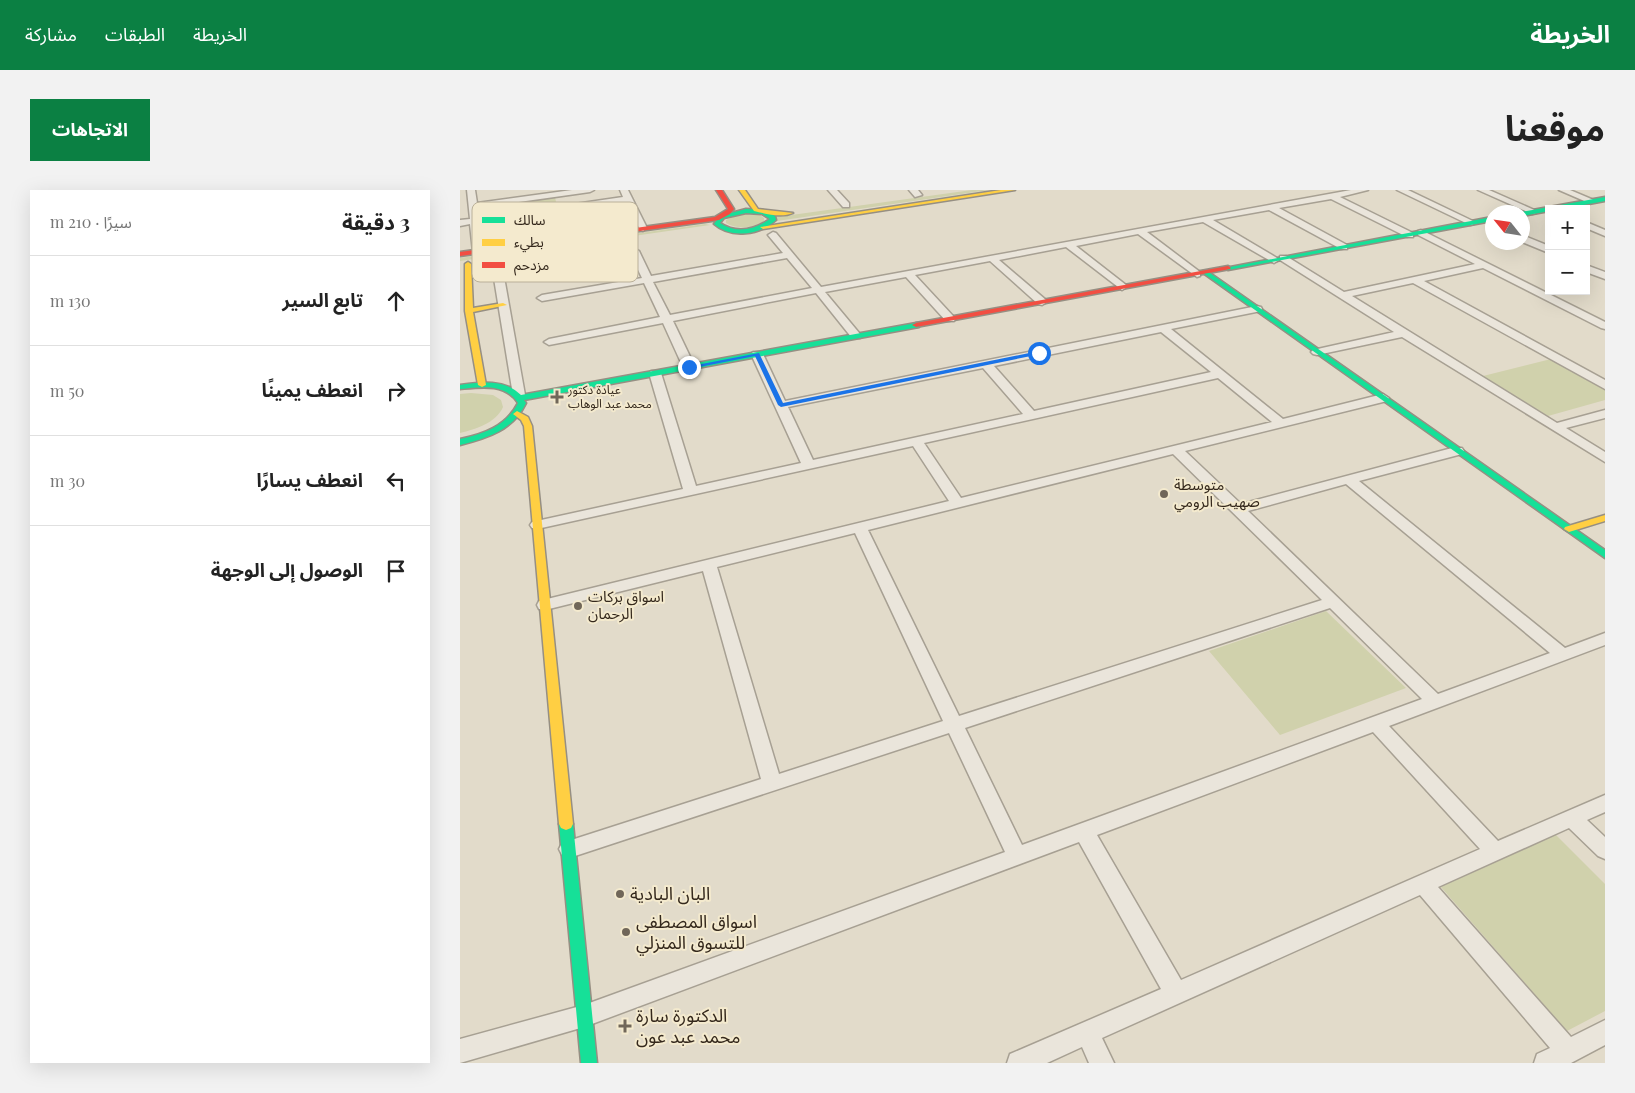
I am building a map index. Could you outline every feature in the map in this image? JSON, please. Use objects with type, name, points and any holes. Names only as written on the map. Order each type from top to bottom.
[{"type":"main road","points":[[719,190],[731,208],[717,224],[726,229]]},
{"type":"main road","points":[[742,190],[754,209],[773,217],[773,220],[763,227]]},
{"type":"main road","points":[[638,229],[722,217],[746,211],[782,214],[846,205],[915,192],[952,190]]},
{"type":"main road","points":[[638,239],[726,229],[744,230],[1012,190]]},
{"type":"main road","points":[[1570,205],[1605,199]]},
{"type":"main road","points":[[1530,213],[1545,210]]},
{"type":"main road","points":[[520,396],[1485,222]]},
{"type":"main road","points":[[464,264],[469,311],[482,385]]},
{"type":"main road","points":[[1201,273],[1257,309],[1605,555]]},
{"type":"main road","points":[[469,311],[503,305]]},
{"type":"main road","points":[[460,387],[498,386],[511,390],[520,396],[522,403],[517,414],[506,424],[491,432],[460,442]]},
{"type":"main road","points":[[517,414],[525,419],[528,426],[589,1063]]},
{"type":"main road","points":[[1569,529],[1605,518]]},
{"type":"street","points":[[502,202],[590,190]]},
{"type":"street","points":[[624,190],[630,202]]},
{"type":"street","points":[[832,190],[846,205]]},
{"type":"street","points":[[548,342],[908,273],[1364,190]]},
{"type":"street","points":[[1401,190],[1473,223]]},
{"type":"street","points":[[1482,190],[1535,212]]},
{"type":"street","points":[[1563,190],[1592,201]]},
{"type":"street","points":[[559,194],[561,202]]},
{"type":"street","points":[[1332,196],[1485,265],[1605,326]]},
{"type":"street","points":[[606,202],[628,199]]},
{"type":"street","points":[[1270,207],[1344,247]]},
{"type":"street","points":[[638,218],[643,228]]},
{"type":"street","points":[[1204,219],[1343,295],[1605,458]]},
{"type":"street","points":[[1590,227],[1605,233]]},
{"type":"street","points":[[1139,231],[1201,273]]},
{"type":"street","points":[[773,235],[856,336]]},
{"type":"street","points":[[1530,242],[1545,248]]},
{"type":"street","points":[[1068,244],[1122,287]]},
{"type":"street","points":[[638,282],[790,255]]},
{"type":"street","points":[[992,258],[1042,302]]},
{"type":"street","points":[[638,260],[689,367]]},
{"type":"street","points":[[1343,295],[1485,265]]},
{"type":"street","points":[[1590,270],[1605,276]]},
{"type":"street","points":[[908,273],[950,319]]},
{"type":"street","points":[[1415,280],[1605,384]]},
{"type":"street","points":[[499,282],[520,396]]},
{"type":"street","points":[[542,298],[635,282]]},
{"type":"street","points":[[781,405],[1257,309]]},
{"type":"street","points":[[1164,328],[1281,424]]},
{"type":"street","points":[[1317,352],[1404,333]]},
{"type":"street","points":[[757,354],[809,465]]},
{"type":"street","points":[[986,364],[1031,416]]},
{"type":"street","points":[[655,373],[692,491]]},
{"type":"street","points":[[537,525],[1220,374]]},
{"type":"street","points":[[545,605],[1383,398]]},
{"type":"street","points":[[1555,427],[1605,414]]},
{"type":"street","points":[[916,441],[958,503]]},
{"type":"street","points":[[1176,449],[1436,702]]},
{"type":"street","points":[[1238,509],[1457,451]]},
{"type":"street","points":[[1350,480],[1563,655]]},
{"type":"street","points":[[859,528],[1017,856]]},
{"type":"street","points":[[709,564],[772,783]]},
{"type":"street","points":[[569,849],[1333,602]]},
{"type":"street","points":[[460,1050],[584,1016],[1605,639]]},
{"type":"street","points":[[1376,724],[1495,852]]},
{"type":"street","points":[[1019,1063],[1605,803]]},
{"type":"street","points":[[1572,818],[1605,850]]},
{"type":"street","points":[[1084,832],[1176,993]]},
{"type":"street","points":[[1423,884],[1568,1052]]},
{"type":"street","points":[[1546,1063],[1605,1032]]},
{"type":"street","points":[[1087,1033],[1102,1063]]},
{"type":"green space","points":[[972,190],[989,190],[777,221],[777,217]]},
{"type":"green space","points":[[555,197],[556,202],[517,202]]},
{"type":"green space","points":[[741,214],[760,215],[764,218],[764,221],[745,227],[735,227],[726,223],[726,220]]},
{"type":"green space","points":[[705,224],[710,225],[638,235],[638,233]]},
{"type":"green space","points":[[472,256],[472,259],[460,261],[460,258]]},
{"type":"green space","points":[[1551,359],[1605,388],[1605,400],[1548,416],[1483,376]]},
{"type":"green space","points":[[460,394],[493,395],[501,400],[503,407],[500,413],[491,421],[460,433]]},
{"type":"green space","points":[[1326,611],[1406,688],[1280,735],[1209,651]]},
{"type":"green space","points":[[1555,834],[1605,884],[1605,1011],[1567,1031],[1440,886]]},
{"type":"traffic: fast","points":[[1573,205],[1605,199]]},
{"type":"traffic: fast","points":[[1530,213],[1545,210]]},
{"type":"traffic: fast","points":[[746,211],[763,212],[773,217],[773,220],[760,228],[738,232],[731,231],[717,224],[722,217],[746,211]]},
{"type":"traffic: fast","points":[[1228,268],[1485,220]]},
{"type":"traffic: fast","points":[[1205,272],[1605,555]]},
{"type":"traffic: fast","points":[[520,398],[916,325]]},
{"type":"traffic: fast","points":[[460,387],[477,385],[503,387],[511,390],[522,403],[512,419],[505,425],[488,434],[460,442]]},
{"type":"traffic: fast","points":[[566,824],[589,1063]]},
{"type":"traffic: slow","points":[[742,190],[756,210],[771,213],[790,213]]},
{"type":"traffic: slow","points":[[763,227],[1012,190]]},
{"type":"traffic: slow","points":[[468,264],[469,311],[482,385]]},
{"type":"traffic: slow","points":[[469,311],[503,305]]},
{"type":"traffic: slow","points":[[517,414],[525,419],[528,426],[566,824]]},
{"type":"traffic: slow","points":[[1569,529],[1605,518]]},
{"type":"traffic: jam","points":[[638,230],[717,219],[728,213],[731,209],[719,190]]},
{"type":"traffic: jam","points":[[460,254],[472,252]]},
{"type":"traffic: jam","points":[[916,325],[1228,268]]},
{"type":"place","name":"عيادة دكتور محمد عبد الوهاب","points":[[557,397]]},
{"type":"place","name":"متوسطة صهيب الرومي","points":[[1164,494]]},
{"type":"place","name":"اسواق بركات الرحمان","points":[[578,606]]},
{"type":"place","name":"البان البادية","points":[[620,894]]},
{"type":"place","name":"اسواق المصطفى للتسوق المنزلي","points":[[626,932]]},
{"type":"place","name":"الدكتورة سارة محمد عبد عون","points":[[625,1026]]},
{"type":"route","points":[[689,367],[757,354],[781,405],[1039,353]]}]
